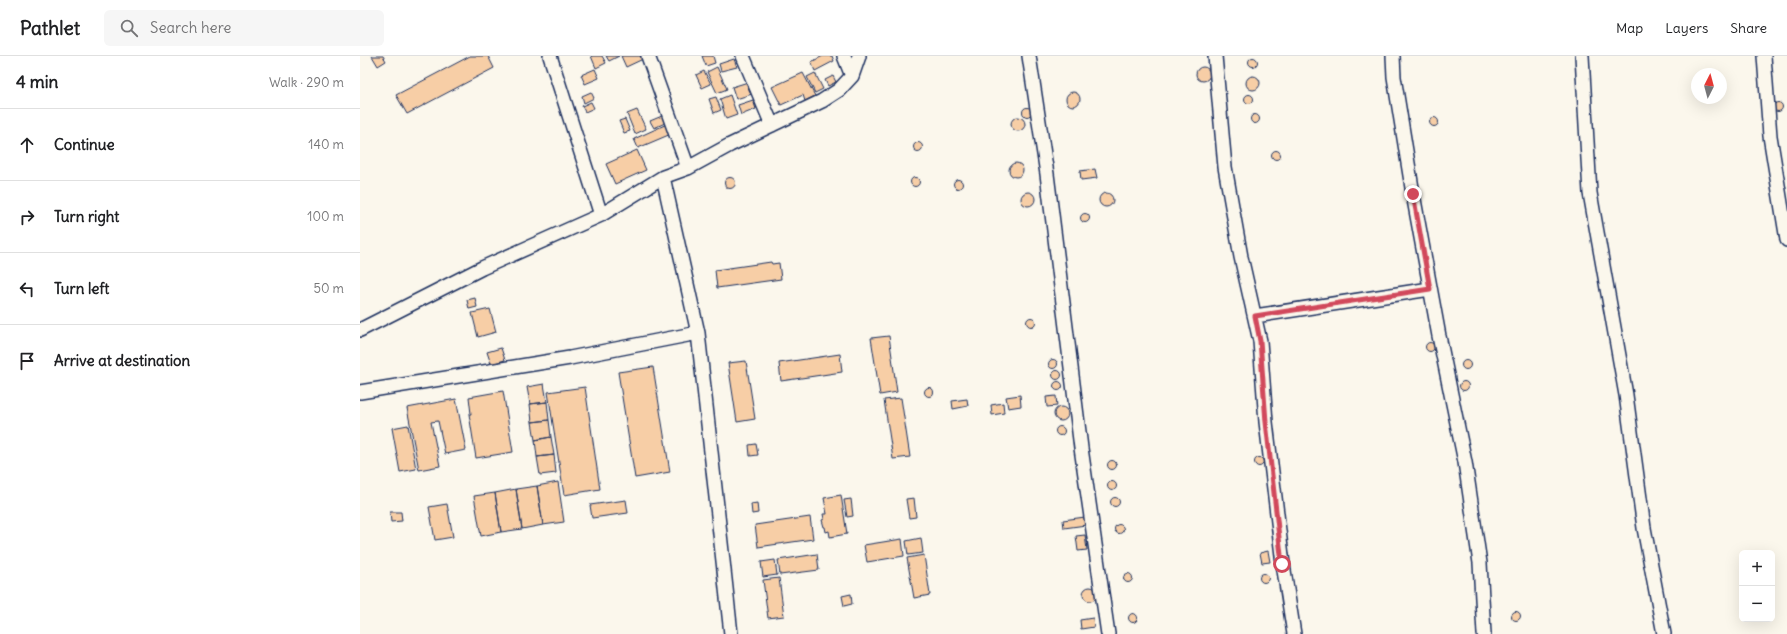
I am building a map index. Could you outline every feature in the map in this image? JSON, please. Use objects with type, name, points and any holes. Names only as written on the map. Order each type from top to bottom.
[{"type":"street","points":[[550,56],[601,215]]},
{"type":"street","points":[[648,56],[688,168]]},
{"type":"street","points":[[743,56],[772,125]]},
{"type":"street","points":[[844,56],[852,76]]},
{"type":"street","points":[[360,330],[482,268],[601,215],[663,178],[688,168],[822,101],[839,90],[852,76],[859,56]]},
{"type":"street","points":[[1029,56],[1047,174],[1081,448],[1108,634]]},
{"type":"street","points":[[1215,56],[1225,167],[1241,257],[1260,341],[1266,422],[1282,564],[1294,634]]},
{"type":"street","points":[[1393,56],[1394,77],[1400,117],[1430,289],[1465,462],[1480,563],[1484,634]]},
{"type":"street","points":[[1582,56],[1590,193],[1626,395],[1644,528],[1664,634]]},
{"type":"street","points":[[1764,56],[1770,136],[1787,240]]},
{"type":"street","points":[[663,178],[698,333],[731,634]]},
{"type":"street","points":[[1255,316],[1430,289]]},
{"type":"street","points":[[360,392],[570,358],[698,333]]},
{"type":"building","points":[[372,56],[383,56],[386,61],[378,66]]},
{"type":"building","points":[[470,56],[488,56],[494,68],[407,114],[396,95]]},
{"type":"building","points":[[591,56],[602,56],[606,63],[596,68]]},
{"type":"building","points":[[606,56],[619,56],[609,61]]},
{"type":"building","points":[[621,56],[641,56],[643,59],[626,67]]},
{"type":"building","points":[[702,56],[713,56],[715,63],[706,66]]},
{"type":"building","points":[[823,56],[832,56],[834,61],[815,71],[811,62]]},
{"type":"building","points":[[1251,58],[1255,58],[1257,62],[1255,66],[1251,66],[1249,64],[1249,60]]},
{"type":"building","points":[[734,59],[737,67],[721,71],[719,64]]},
{"type":"building","points":[[717,67],[727,89],[717,93],[707,72]]},
{"type":"building","points":[[1200,67],[1206,67],[1210,71],[1210,77],[1206,81],[1200,81],[1196,77],[1196,71]]},
{"type":"building","points":[[595,69],[599,78],[585,84],[581,75]]},
{"type":"building","points":[[704,71],[711,84],[702,88],[696,75]]},
{"type":"building","points":[[803,73],[815,96],[805,101],[803,95],[781,105],[772,87]]},
{"type":"building","points":[[815,73],[823,89],[815,93],[807,77]]},
{"type":"building","points":[[833,76],[836,82],[828,86],[825,80]]},
{"type":"building","points":[[1250,76],[1256,76],[1260,80],[1260,86],[1256,90],[1250,90],[1246,86],[1246,80]]},
{"type":"building","points":[[748,82],[752,94],[736,99],[732,87]]},
{"type":"building","points":[[591,92],[594,98],[584,103],[582,96]]},
{"type":"building","points":[[1070,92],[1076,92],[1080,96],[1080,102],[1076,106],[1070,106],[1066,102],[1066,96]]},
{"type":"building","points":[[730,95],[737,115],[726,119],[720,99]]},
{"type":"building","points":[[1247,95],[1251,95],[1253,99],[1251,103],[1247,103],[1245,101],[1245,97]]},
{"type":"building","points":[[716,97],[721,110],[714,113],[709,99]]},
{"type":"building","points":[[753,100],[756,109],[741,115],[738,105]]},
{"type":"building","points":[[591,102],[594,108],[585,112],[582,106]]},
{"type":"building","points":[[1778,102],[1783,107],[1778,112],[1773,107]]},
{"type":"building","points":[[1025,108],[1029,108],[1031,112],[1029,116],[1025,116],[1023,114],[1023,110]]},
{"type":"building","points":[[637,110],[646,129],[635,134],[627,114]]},
{"type":"building","points":[[1253,115],[1257,115],[1259,119],[1257,123],[1253,123],[1251,121],[1251,117]]},
{"type":"building","points":[[662,116],[665,123],[654,128],[650,121]]},
{"type":"building","points":[[1018,117],[1023,119],[1025,124],[1023,129],[1018,131],[1013,129],[1011,124],[1013,119]]},
{"type":"building","points":[[1432,118],[1436,118],[1438,122],[1436,126],[1432,126],[1430,124],[1430,120]]},
{"type":"building","points":[[625,119],[630,131],[624,133],[619,121]]},
{"type":"building","points":[[667,124],[671,134],[638,148],[634,139]]},
{"type":"building","points":[[916,143],[920,143],[922,147],[920,151],[916,151],[914,149],[914,145]]},
{"type":"building","points":[[637,150],[646,170],[615,184],[606,164]]},
{"type":"building","points":[[1274,151],[1278,151],[1280,155],[1278,159],[1274,159],[1272,157],[1272,153]]},
{"type":"building","points":[[1013,163],[1019,163],[1023,167],[1023,173],[1019,177],[1013,177],[1009,173],[1009,167]]},
{"type":"building","points":[[1095,169],[1097,178],[1081,180],[1080,171]]},
{"type":"building","points":[[728,178],[732,178],[734,179],[734,187],[728,188],[725,185],[725,181]]},
{"type":"building","points":[[913,178],[917,178],[919,182],[917,186],[913,186],[911,184],[911,180]]},
{"type":"building","points":[[956,180],[960,180],[962,184],[960,188],[956,188],[954,186],[954,182]]},
{"type":"building","points":[[1028,192],[1033,194],[1035,199],[1033,204],[1028,206],[1023,204],[1021,199],[1023,194]]},
{"type":"building","points":[[1103,193],[1109,193],[1113,197],[1113,203],[1109,207],[1103,207],[1099,203],[1099,197]]},
{"type":"building","points":[[1083,214],[1087,214],[1089,218],[1087,222],[1083,222],[1081,220],[1081,216]]},
{"type":"building","points":[[771,262],[772,264],[779,263],[781,279],[717,288],[715,270]]},
{"type":"building","points":[[475,298],[477,307],[469,309],[467,300]]},
{"type":"building","points":[[490,309],[496,332],[478,337],[472,313]]},
{"type":"building","points":[[1031,317],[1036,322],[1031,327],[1026,322]]},
{"type":"building","points":[[889,336],[897,392],[880,395],[871,338]]},
{"type":"building","points":[[1428,343],[1432,343],[1434,347],[1432,351],[1428,351],[1426,349],[1426,345]]},
{"type":"building","points":[[501,348],[505,360],[491,364],[487,352]]},
{"type":"building","points":[[840,354],[842,372],[781,381],[779,363]]},
{"type":"building","points":[[1053,359],[1058,364],[1053,369],[1048,364]]},
{"type":"building","points":[[746,361],[755,419],[737,422],[728,363]]},
{"type":"building","points":[[1464,361],[1468,361],[1470,365],[1468,369],[1464,369],[1462,367],[1462,363]]},
{"type":"building","points":[[653,367],[670,472],[635,478],[618,372]]},
{"type":"building","points":[[1057,370],[1062,375],[1057,380],[1052,375]]},
{"type":"building","points":[[1058,381],[1063,386],[1058,391],[1053,386]]},
{"type":"building","points":[[1462,382],[1466,382],[1468,386],[1466,390],[1462,390],[1460,388],[1460,384]]},
{"type":"building","points":[[544,384],[547,402],[530,404],[527,387]]},
{"type":"building","points":[[585,387],[600,489],[564,495],[548,392]]},
{"type":"building","points":[[929,387],[934,392],[929,397],[924,392]]},
{"type":"building","points":[[503,391],[513,452],[476,458],[469,414],[471,414],[469,397]]},
{"type":"building","points":[[1020,395],[1021,406],[1008,408],[1006,397]]},
{"type":"building","points":[[1056,396],[1057,406],[1047,407],[1046,397]]},
{"type":"building","points":[[901,398],[910,457],[893,459],[884,400]]},
{"type":"building","points":[[456,399],[466,450],[445,454],[438,421],[431,422],[440,466],[419,470],[407,408]]},
{"type":"building","points":[[967,399],[968,406],[953,409],[952,401]]},
{"type":"building","points":[[547,402],[549,420],[532,422],[530,404]]},
{"type":"building","points":[[1003,403],[1004,413],[992,415],[991,405]]},
{"type":"building","points":[[1058,407],[1064,407],[1068,411],[1068,417],[1064,421],[1058,421],[1054,417],[1054,411]]},
{"type":"building","points":[[549,420],[551,437],[535,440],[532,422]]},
{"type":"building","points":[[408,425],[416,469],[400,472],[392,428]]},
{"type":"building","points":[[1060,426],[1065,431],[1060,436],[1055,431]]},
{"type":"building","points":[[551,437],[554,455],[537,457],[535,440]]},
{"type":"building","points":[[756,444],[758,455],[750,456],[749,445]]},
{"type":"building","points":[[554,455],[556,473],[540,475],[537,457]]},
{"type":"building","points":[[1259,457],[1264,462],[1259,467],[1254,462]]},
{"type":"building","points":[[1112,460],[1117,465],[1112,470],[1107,465]]},
{"type":"building","points":[[1112,481],[1117,486],[1112,491],[1107,486]]},
{"type":"building","points":[[558,482],[564,522],[543,525],[537,486]]},
{"type":"building","points":[[537,486],[543,525],[522,529],[516,489]]},
{"type":"building","points":[[516,489],[522,529],[501,532],[495,493]]},
{"type":"building","points":[[495,493],[501,532],[481,536],[474,496]]},
{"type":"building","points":[[841,495],[847,534],[830,537],[829,531],[826,532],[822,520],[824,519],[823,514],[827,514],[824,498]]},
{"type":"building","points":[[1115,497],[1120,502],[1115,507],[1110,502]]},
{"type":"building","points":[[914,498],[916,517],[909,518],[906,499]]},
{"type":"building","points":[[851,499],[853,516],[847,517],[844,500]]},
{"type":"building","points":[[626,500],[628,513],[592,518],[590,505]]},
{"type":"building","points":[[757,503],[758,513],[752,514],[751,504]]},
{"type":"building","points":[[447,504],[453,537],[435,540],[429,507]]},
{"type":"building","points":[[390,512],[401,512],[402,521],[391,522]]},
{"type":"building","points":[[810,517],[813,539],[758,547],[755,525]]},
{"type":"building","points":[[1085,517],[1086,525],[1064,528],[1063,520]]},
{"type":"building","points":[[1119,524],[1124,529],[1119,534],[1114,529]]},
{"type":"building","points":[[1085,535],[1087,550],[1078,551],[1076,536]]},
{"type":"building","points":[[921,538],[923,553],[908,555],[906,541]]},
{"type":"building","points":[[902,539],[904,556],[867,562],[864,545]]},
{"type":"building","points":[[1268,551],[1270,562],[1262,563],[1260,553]]},
{"type":"building","points":[[817,554],[819,570],[780,575],[778,560]]},
{"type":"building","points":[[924,555],[930,595],[914,598],[907,558]]},
{"type":"building","points":[[775,560],[777,575],[763,577],[761,562]]},
{"type":"building","points":[[1128,573],[1133,578],[1128,583],[1123,578]]},
{"type":"building","points":[[1264,573],[1269,578],[1264,583],[1259,578]]},
{"type":"building","points":[[779,578],[784,616],[768,618],[763,580]]},
{"type":"building","points":[[1087,587],[1093,587],[1097,591],[1097,597],[1093,601],[1087,601],[1083,597],[1083,591]]},
{"type":"building","points":[[851,594],[852,604],[844,606],[842,596]]},
{"type":"building","points":[[1516,611],[1521,616],[1516,621],[1511,616]]},
{"type":"building","points":[[1133,613],[1138,618],[1133,623],[1128,618]]},
{"type":"building","points":[[1093,618],[1094,627],[1081,629],[1080,620]]},
{"type":"route","points":[[1282,564],[1266,422],[1260,341],[1255,316],[1430,289],[1413,194]]}]
